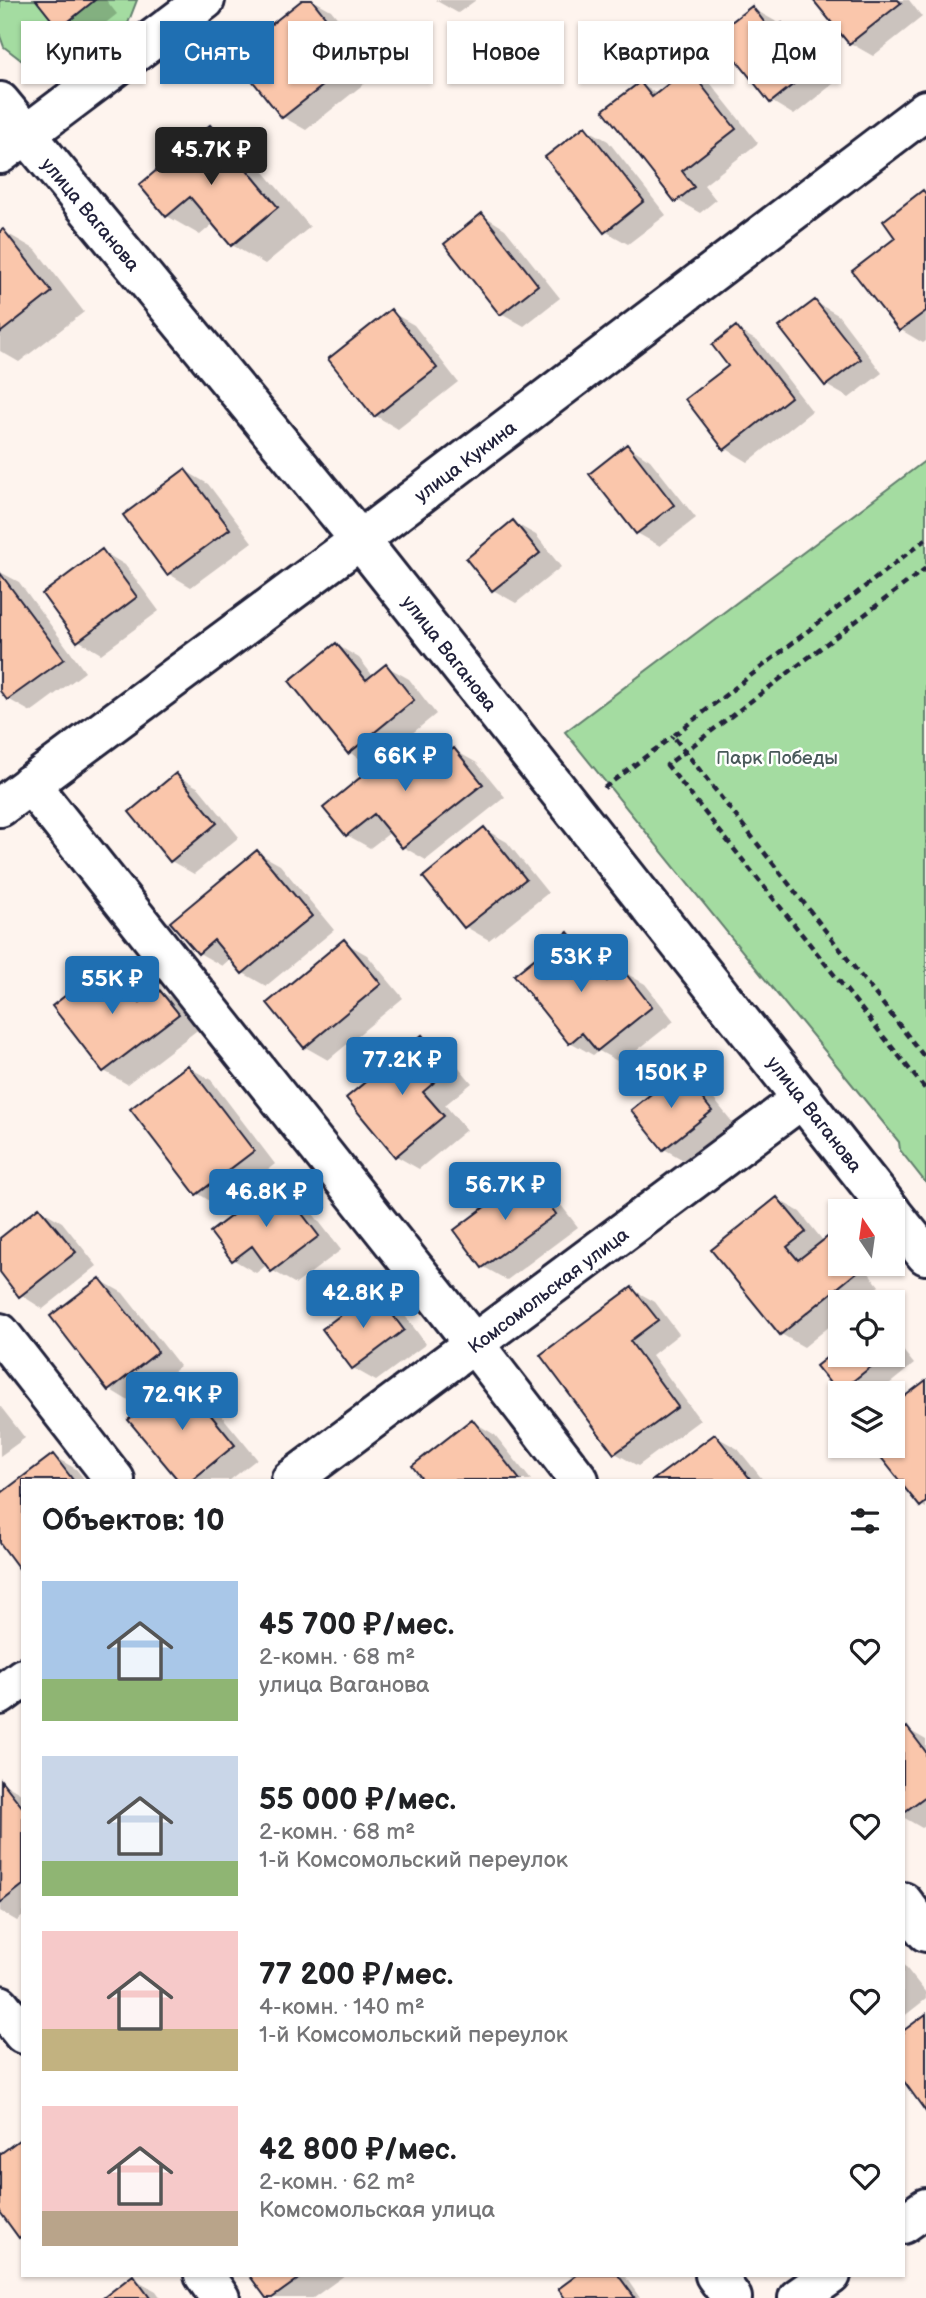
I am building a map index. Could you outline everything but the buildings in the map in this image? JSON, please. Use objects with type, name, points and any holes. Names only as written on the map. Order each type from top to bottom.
[{"type":"street","points":[[13,145],[205,0]]},
{"type":"street","name":"улица Ваганова","points":[[0,102],[13,145],[360,540],[882,1199]]},
{"type":"street","name":"улица Кукина","points":[[0,807],[360,540],[926,110]]},
{"type":"street","points":[[30,784],[578,1479]]},
{"type":"street","name":"Комсомольская улица","points":[[292,1479],[803,1098]]},
{"type":"street","name":"улица Ваганова","points":[[905,1228],[926,1255]]},
{"type":"street","points":[[0,1333],[114,1479]]},
{"type":"street","points":[[0,1695],[21,1679]]},
{"type":"street","points":[[905,1905],[926,1932]]},
{"type":"street","points":[[0,2006],[21,2032]]},
{"type":"street","points":[[905,2223],[926,2208]]},
{"type":"street","points":[[205,2277],[220,2298]]},
{"type":"street","points":[[716,2277],[732,2298]]},
{"type":"street","points":[[798,2298],[828,2277]]},
{"type":"path","points":[[574,810],[926,539]]},
{"type":"path","points":[[926,568],[667,765],[926,1090]]},
{"type":"path","points":[[673,736],[926,1059]]},
{"type":"green space","points":[[0,0],[137,0],[129,21],[21,21],[21,60],[4,47],[0,36]]},
{"type":"green space","name":"Парк Победы","points":[[926,460],[926,1183],[900,1150],[899,1142],[565,732]]}]
